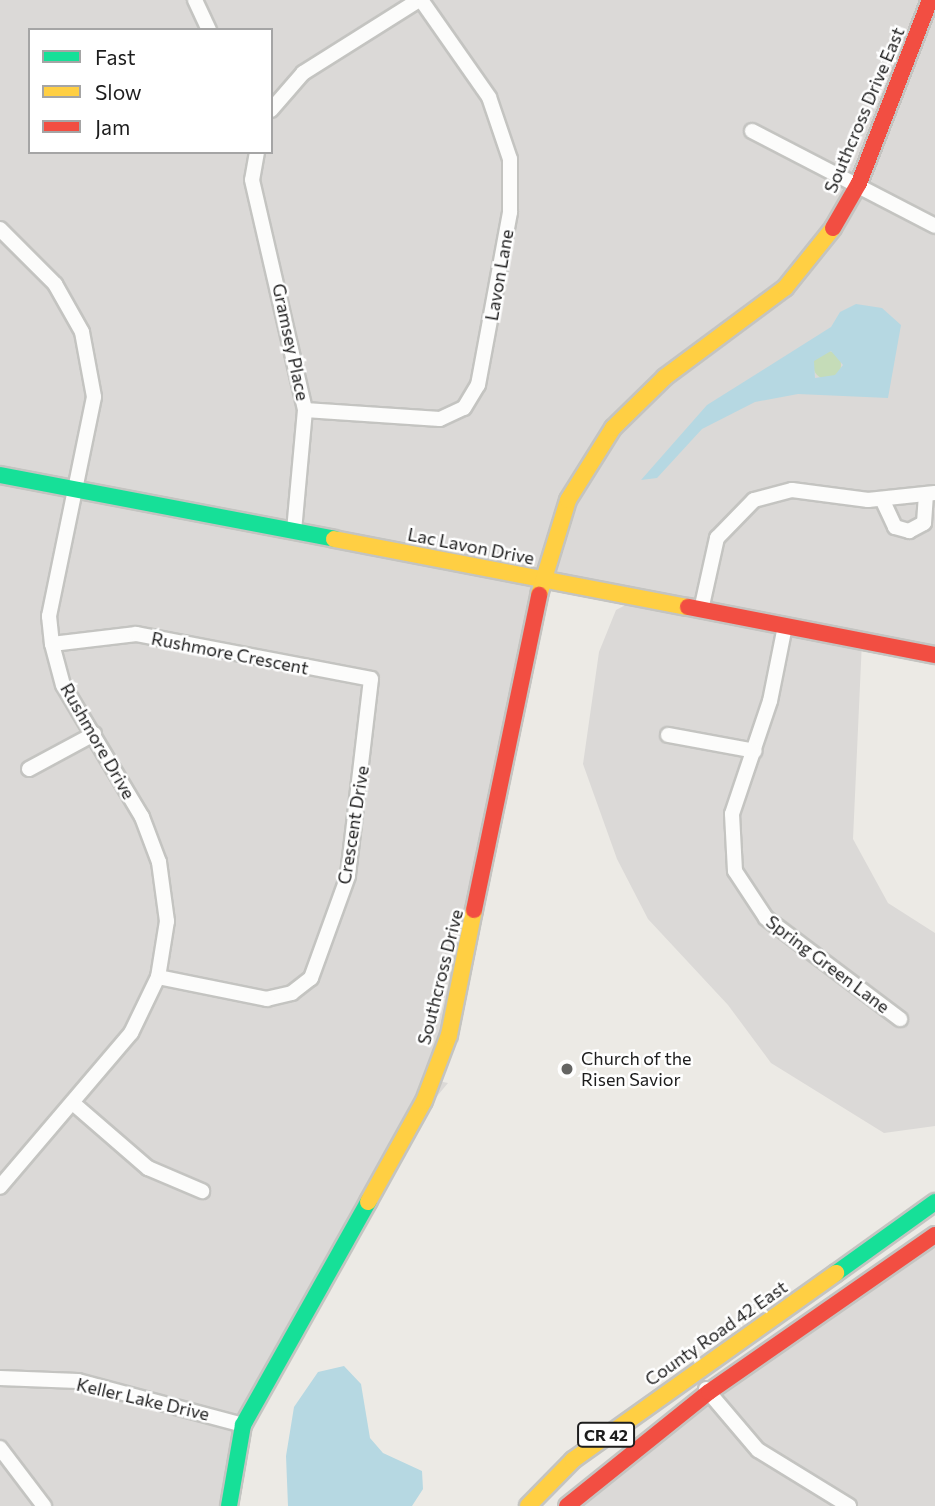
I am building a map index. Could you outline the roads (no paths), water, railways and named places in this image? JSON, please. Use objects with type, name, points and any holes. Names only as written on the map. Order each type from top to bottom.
[{"type":"main road","name":"Southcross Drive East","points":[[542,579],[568,500],[613,428],[665,377],[785,288],[826,240],[859,183],[930,0]]},
{"type":"main road","name":"Lac Lavon Drive","points":[[0,475],[935,655]]},
{"type":"main road","name":"Southcross Drive","points":[[229,1506],[243,1425],[424,1101],[449,1035],[542,579]]},
{"type":"main road","name":"County Road 42 East","points":[[528,1506],[573,1460],[691,1372],[935,1202]]},
{"type":"main road","name":"CR 42","points":[[567,1506],[709,1392],[935,1235]]},
{"type":"street","points":[[194,0],[208,28]]},
{"type":"street","points":[[273,101],[303,73],[420,0]]},
{"type":"street","name":"Lavon Lane","points":[[305,410],[440,419],[464,408],[478,385],[510,212],[510,159],[489,97],[420,0]]},
{"type":"street","points":[[752,131],[859,183],[935,226]]},
{"type":"street","name":"Gramsey Place","points":[[257,154],[253,180],[305,410],[294,532]]},
{"type":"street","name":"Rushmore Drive","points":[[0,229],[55,284],[82,332],[94,397],[78,490],[49,616],[52,645],[63,685],[142,817],[159,862],[167,921],[158,977],[131,1034],[74,1104],[0,1187]]},
{"type":"street","points":[[701,610],[717,538],[754,500],[792,490],[881,499],[931,494],[924,523],[909,531],[895,527],[881,499]]},
{"type":"street","name":"Spring Green Lane","points":[[785,626],[755,751],[732,814],[733,861],[743,888],[766,918],[900,1019]]},
{"type":"street","name":"Rushmore Crescent","points":[[52,645],[136,634],[372,679],[367,715]]},
{"type":"street","name":"Crescent Drive","points":[[158,977],[268,999],[292,993],[311,978],[348,876],[367,715]]},
{"type":"street","points":[[29,769],[94,734]]},
{"type":"street","points":[[668,735],[755,751]]},
{"type":"street","points":[[74,1104],[148,1168],[202,1191]]},
{"type":"street","points":[[691,1372],[758,1450],[849,1506]]},
{"type":"street","name":"Keller Lake Drive","points":[[0,1378],[78,1381],[243,1425]]},
{"type":"street","points":[[0,1448],[44,1506]]},
{"type":"water","points":[[856,304],[882,308],[901,325],[888,398],[798,394],[755,402],[702,429],[657,478],[641,480],[707,405],[831,327],[840,312]],"holes":[[[831,351],[843,365],[835,375],[815,378],[814,361]]]},
{"type":"water","points":[[344,1366],[361,1384],[370,1438],[383,1453],[422,1471],[423,1489],[412,1506],[288,1506],[286,1456],[294,1407],[318,1372]]},
{"type":"place","name":"Church of the Risen Savior","points":[[567,1069]]}]
